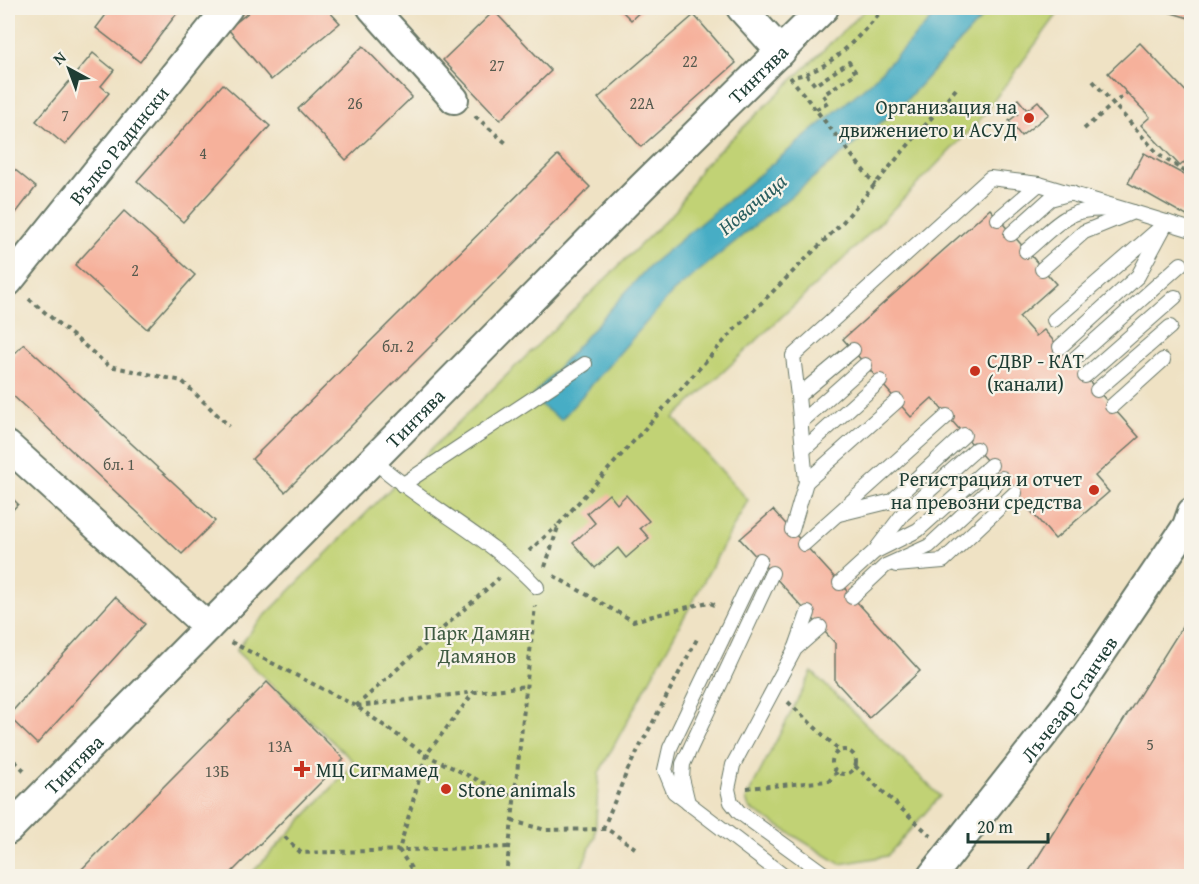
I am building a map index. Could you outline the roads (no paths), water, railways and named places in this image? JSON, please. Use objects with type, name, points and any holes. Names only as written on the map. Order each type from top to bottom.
[{"type":"street","name":"Вълко Радински","points":[[8,281],[228,8]]},
{"type":"street","points":[[372,8],[464,108]]},
{"type":"street","points":[[741,8],[781,52]]},
{"type":"street","name":"Тинтява","points":[[8,830],[642,187],[824,8]]},
{"type":"street","points":[[8,446],[208,627]]},
{"type":"street","name":"Лъчезар Станчев","points":[[932,876],[1072,698],[1190,522]]},
{"type":"lane","points":[[792,531],[806,482],[793,356],[990,178],[1039,184],[1074,193],[1191,230]]},
{"type":"lane","points":[[998,219],[1039,184]]},
{"type":"lane","points":[[1011,234],[1050,200],[1074,193]]},
{"type":"lane","points":[[1026,251],[1069,214],[1094,208],[1133,212]]},
{"type":"lane","points":[[1042,269],[1084,232],[1133,212]]},
{"type":"lane","points":[[1054,320],[1167,222]]},
{"type":"lane","points":[[1059,347],[1138,276],[1167,222]]},
{"type":"lane","points":[[1072,361],[1181,264]]},
{"type":"lane","points":[[1085,376],[1175,297]]},
{"type":"lane","points":[[1097,390],[1170,327]]},
{"type":"lane","points":[[798,396],[853,350]]},
{"type":"lane","points":[[1112,406],[1163,360]]},
{"type":"lane","points":[[402,485],[585,364]]},
{"type":"lane","points":[[801,422],[865,365]]},
{"type":"lane","points":[[803,450],[880,381]]},
{"type":"lane","points":[[806,482],[897,401]]},
{"type":"lane","points":[[804,544],[947,416]]},
{"type":"lane","points":[[837,514],[892,501],[964,435]]},
{"type":"lane","points":[[840,583],[873,552],[903,514],[976,449]]},
{"type":"lane","points":[[372,459],[402,485],[515,563],[537,587]]},
{"type":"lane","points":[[873,552],[918,530],[991,465]]},
{"type":"lane","points":[[852,597],[885,566],[929,546],[1002,478]]},
{"type":"lane","points":[[885,566],[943,561],[1015,493]]},
{"type":"lane","points":[[760,560],[666,759],[667,781],[674,792],[784,876]]},
{"type":"lane","points":[[688,803],[682,778],[683,764],[772,573]]},
{"type":"lane","points":[[808,613],[795,649],[733,765],[728,789],[731,802],[739,812],[826,876]]},
{"type":"lane","points":[[795,649],[820,627]]},
{"type":"water","name":"Новачица","points":[[942,8],[991,8],[900,107],[672,293],[561,420],[531,398],[649,266],[871,82]]},
{"type":"place","name":"Организация на движението и АСУД","points":[[1029,118]]},
{"type":"place","name":"СДВР - КАТ (канали)","points":[[975,371]]},
{"type":"place","name":"Регистрация и отчет на превозни средства","points":[[1094,490]]},
{"type":"place","name":"МЦ Сигмамед","points":[[302,769]]},
{"type":"place","name":"Stone animals","points":[[446,789]]},
{"type":"park label","name":"Парк Дамян Дамянов","points":[[477,644]]}]
